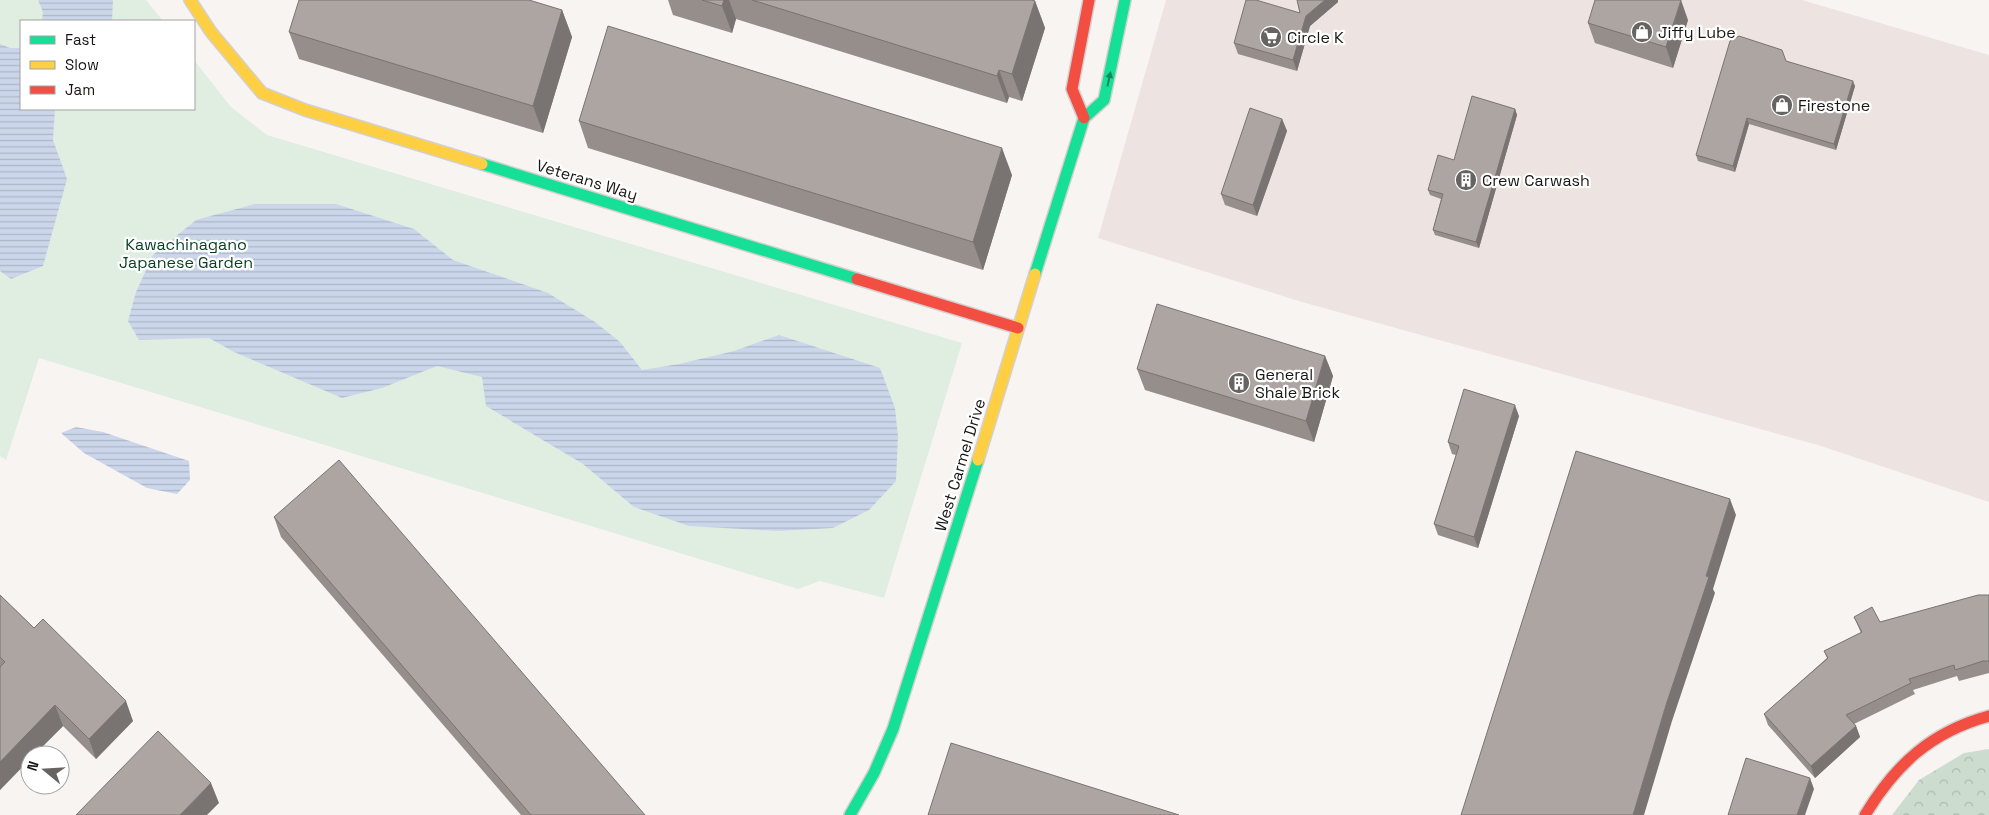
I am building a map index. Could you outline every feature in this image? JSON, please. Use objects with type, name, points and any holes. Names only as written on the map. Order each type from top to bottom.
[{"type":"street","name":"Veterans Way","points":[[190,0],[211,32],[262,93],[305,110],[1018,328]]},
{"type":"street","points":[[1089,0],[1072,89],[1084,118],[1104,100],[1125,0]]},
{"type":"street","name":"West Carmel Drive","points":[[850,815],[874,773],[893,729],[939,588],[1084,118]]},
{"type":"street","points":[[1865,815],[1880,790],[1910,756],[1946,731],[1989,716]]},
{"type":"shaded area","points":[[1166,0],[1802,0],[1989,55],[1989,502],[1818,445],[1302,302],[1098,238]]},
{"type":"green space","name":"Kawachinagano Japanese Garden","points":[[0,0],[146,0],[162,20],[20,20],[20,110],[195,110],[195,61],[231,107],[267,135],[962,343],[884,598],[820,581],[798,589],[39,358],[6,460],[0,456]]},
{"type":"green space","points":[[1989,749],[1989,815],[1892,815],[1919,780],[1964,753]]},
{"type":"water","points":[[38,0],[113,0],[112,20],[42,20],[43,12]]},
{"type":"water","points":[[0,44],[10,48],[20,48],[20,110],[55,110],[53,140],[67,179],[43,266],[11,279],[0,271]]},
{"type":"water","points":[[255,204],[336,204],[414,229],[453,260],[548,293],[595,322],[620,342],[642,370],[679,364],[734,351],[779,335],[880,368],[895,408],[898,436],[896,481],[869,510],[833,528],[778,531],[689,526],[634,507],[583,464],[486,406],[482,377],[437,366],[382,388],[342,398],[234,352],[209,338],[139,340],[128,321],[136,292],[153,255],[196,220]]},
{"type":"water","points":[[76,427],[103,432],[189,461],[190,480],[177,494],[147,488],[84,453],[61,433]]},
{"type":"building","points":[[299,0],[529,0],[562,10],[533,106],[289,32]]},
{"type":"building","points":[[702,0],[724,0],[722,6]]},
{"type":"building","points":[[752,0],[1035,1],[1012,74],[999,70],[997,76]]},
{"type":"building","points":[[1246,0],[1256,0],[1300,13],[1297,0],[1325,0],[1306,16],[1293,60],[1234,43]]},
{"type":"building","points":[[1595,0],[1681,0],[1666,47],[1588,23]]},
{"type":"building","points":[[608,26],[1002,148],[973,242],[579,121]]},
{"type":"building","name":"Firestone","points":[[1739,36],[1782,50],[1786,61],[1853,81],[1834,144],[1747,118],[1733,166],[1696,155],[1730,41]]},
{"type":"building","name":"Crew Carwash","points":[[1472,96],[1515,109],[1476,242],[1433,230],[1443,194],[1428,190],[1438,155],[1454,160]]},
{"type":"building","points":[[1250,108],[1282,119],[1253,205],[1221,194]]},
{"type":"building","name":"General Shale Brick","points":[[1157,304],[1325,356],[1306,421],[1137,369]]},
{"type":"building","points":[[1464,389],[1515,405],[1474,537],[1434,524],[1459,446],[1448,442]]},
{"type":"building","points":[[1576,451],[1730,499],[1706,576],[1709,577],[1666,705],[1633,815],[1461,815]]},
{"type":"building","points":[[339,460],[645,815],[531,815],[274,517]]},
{"type":"building","points":[[0,595],[34,628],[43,619],[126,701],[89,739],[55,705],[0,762],[0,667],[5,662],[0,657]]},
{"type":"building","points":[[1978,595],[1989,595],[1989,661],[1983,661],[1955,670],[1954,665],[1909,679],[1911,683],[1846,715],[1856,726],[1811,766],[1764,714],[1828,658],[1824,651],[1862,632],[1854,617],[1872,607],[1880,622]]},
{"type":"building","points":[[158,731],[211,783],[180,815],[76,815]]},
{"type":"building","points":[[951,743],[1179,815],[928,815]]},
{"type":"building","points":[[1746,758],[1810,778],[1797,815],[1728,815]]},
{"type":"traffic: fast","points":[[1035,274],[1084,118],[1104,100],[1125,0]]},
{"type":"traffic: fast","points":[[482,164],[857,279]]},
{"type":"traffic: fast","points":[[850,815],[874,773],[893,729],[978,460]]},
{"type":"traffic: slow","points":[[190,0],[211,32],[262,93],[305,110],[482,164]]},
{"type":"traffic: slow","points":[[978,460],[1035,274]]},
{"type":"traffic: jam","points":[[1084,118],[1072,89],[1089,0]]},
{"type":"traffic: jam","points":[[857,279],[1018,328]]},
{"type":"traffic: jam","points":[[1865,815],[1889,780],[1917,752],[1950,731],[1989,716]]},
{"type":"place","name":"Jiffy Lube","points":[[1642,32]]},
{"type":"place","name":"Circle K","points":[[1271,37]]},
{"type":"place","name":"Firestone","points":[[1782,105]]},
{"type":"place","name":"Crew Carwash","points":[[1466,180]]},
{"type":"place","name":"General Shale Brick","points":[[1239,383]]}]
